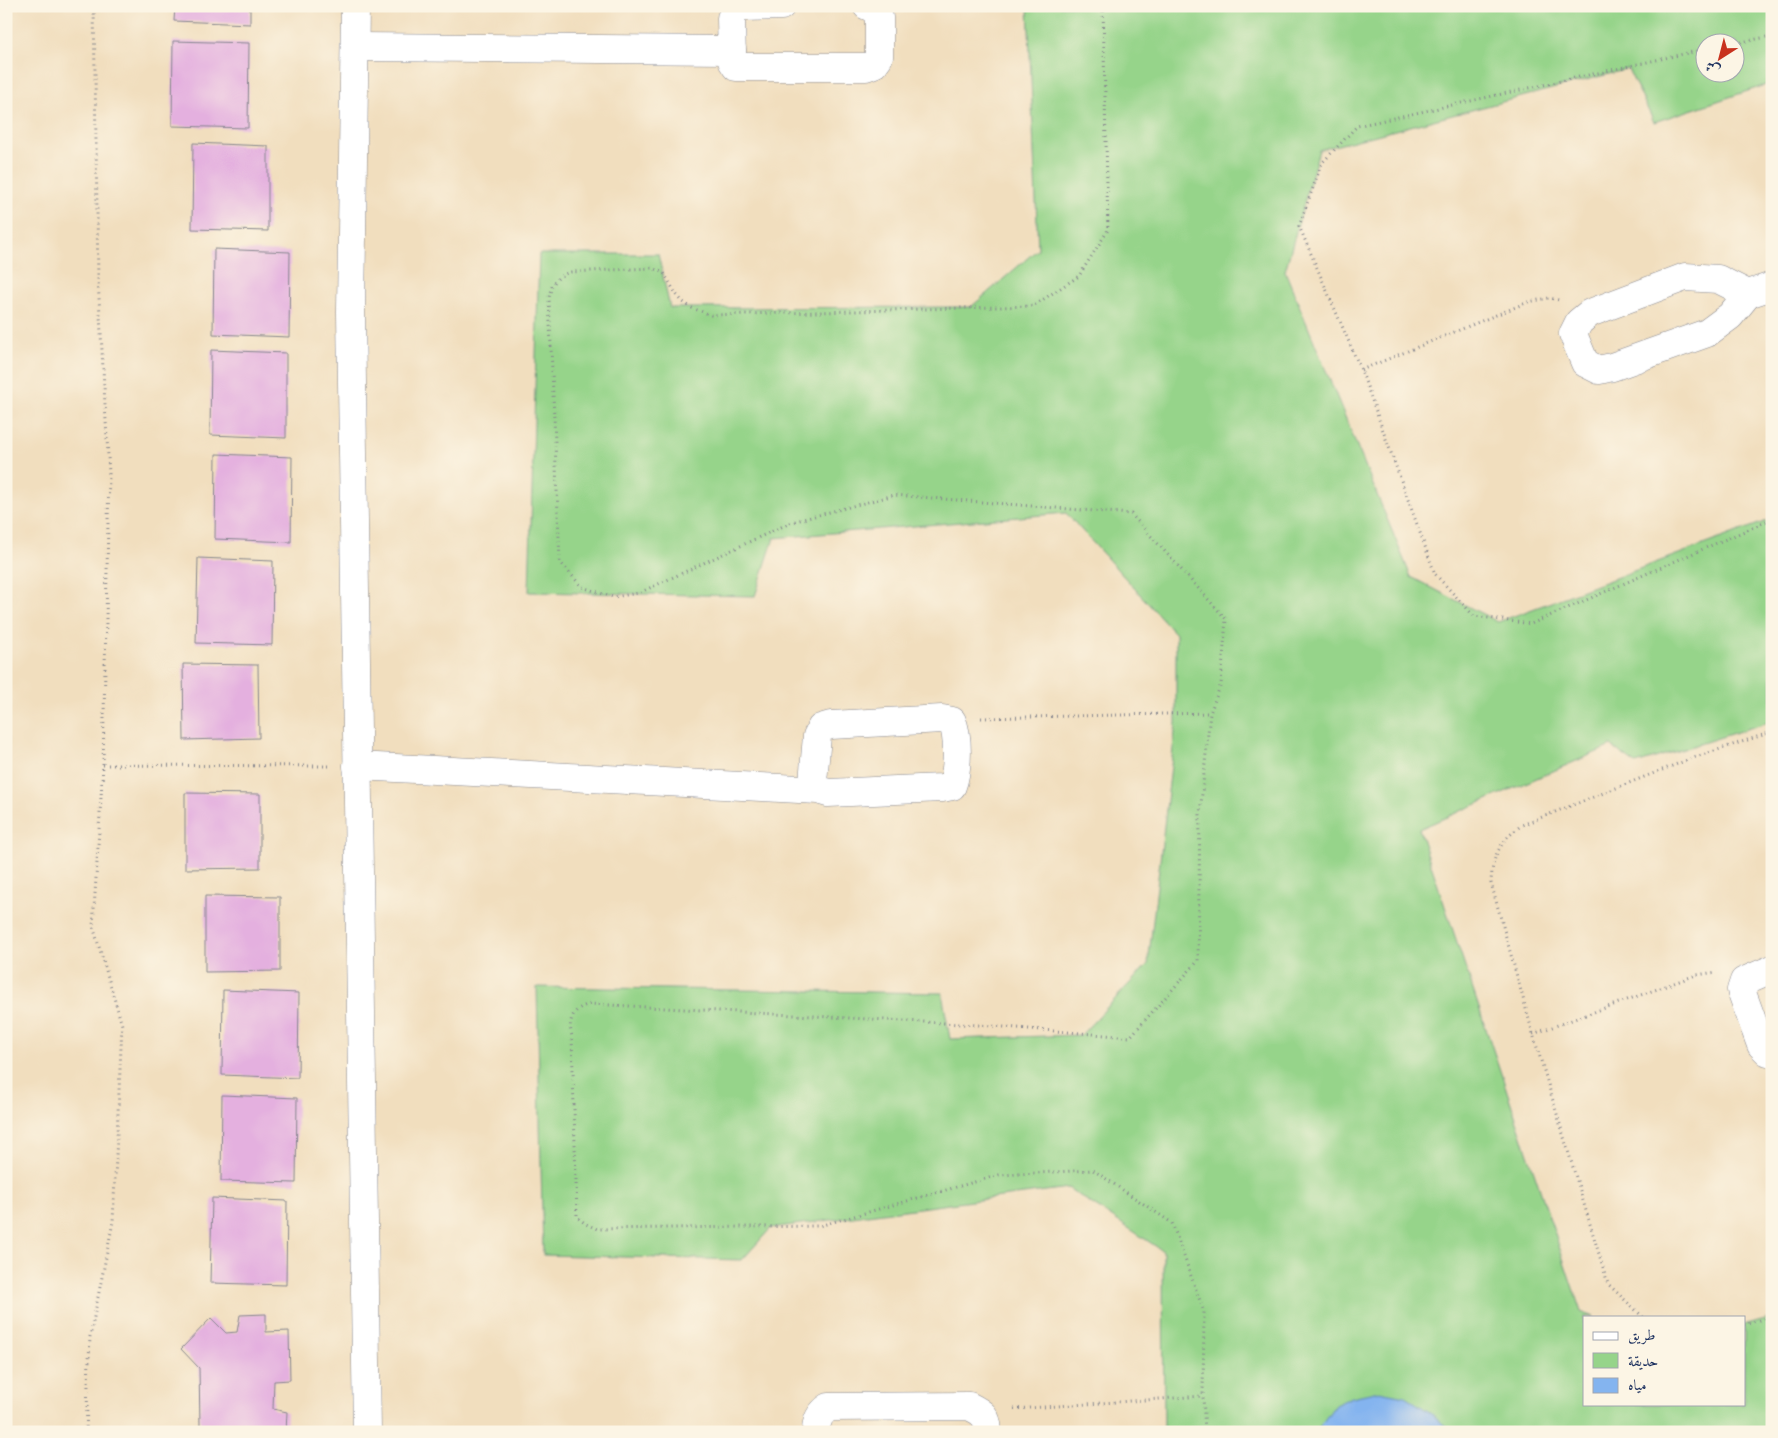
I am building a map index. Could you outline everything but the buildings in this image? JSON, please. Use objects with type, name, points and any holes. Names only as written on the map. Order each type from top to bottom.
[{"type":"street","points":[[355,6],[356,47],[351,312],[368,1432]]},
{"type":"street","points":[[781,6],[744,7],[736,10],[731,18],[732,60],[736,67],[866,66],[874,64],[879,58],[879,17],[874,9],[867,6]]},
{"type":"street","points":[[356,47],[732,50]]},
{"type":"street","points":[[1684,277],[1718,279],[1760,290],[1707,333],[1612,367],[1599,370],[1585,363],[1573,334],[1579,322],[1590,313],[1684,277]]},
{"type":"street","points":[[357,766],[818,790],[828,793],[942,788],[952,786],[956,777],[956,730],[952,721],[942,719],[831,725],[821,728],[817,736],[813,782],[818,790]]},
{"type":"street","points":[[1763,972],[1744,981],[1741,990],[1761,1045],[1768,1052],[1772,1053]]},
{"type":"street","points":[[816,1432],[816,1424],[821,1413],[829,1406],[969,1406],[984,1422]]},
{"type":"path","points":[[86,1432],[90,1337],[113,1222],[122,1025],[92,926],[103,765],[110,474],[98,280],[94,6]]},
{"type":"path","points":[[1103,6],[1108,230],[1079,276],[1033,306],[711,314],[692,308],[683,302],[664,273],[652,268],[571,272],[565,273],[556,279],[551,287],[549,298],[560,562],[582,587],[614,597],[639,593],[792,522],[894,495],[1131,514],[1226,619],[1221,684],[1210,713],[1200,814],[1198,961],[1130,1037],[969,1024],[584,1005],[576,1011],[569,1027],[572,1036],[577,1216],[586,1224],[597,1229],[819,1226],[999,1175],[1093,1170],[1172,1223],[1204,1312],[1203,1396],[1205,1432]]},
{"type":"path","points":[[1746,42],[1772,36]]},
{"type":"path","points":[[1696,51],[1357,126],[1322,163],[1299,226],[1361,370],[1435,574],[1474,616],[1531,624],[1772,519]]},
{"type":"path","points":[[1361,370],[1528,302],[1549,298],[1571,302],[1590,313]]},
{"type":"path","points":[[942,719],[1210,713]]},
{"type":"path","points":[[1642,1316],[1608,1284],[1533,1034],[1491,883],[1492,866],[1498,850],[1508,835],[1530,821],[1690,759],[1772,732]]},
{"type":"path","points":[[103,765],[357,766]]},
{"type":"path","points":[[1533,1034],[1696,975],[1716,972],[1763,972]]},
{"type":"path","points":[[1746,1324],[1772,1316]]},
{"type":"path","points":[[984,1422],[1203,1396]]},
{"type":"green space","points":[[1028,6],[1772,6],[1772,83],[1654,122],[1628,69],[1319,150],[1285,271],[1411,577],[1498,622],[1772,519],[1772,721],[1636,764],[1611,746],[1419,829],[1581,1312],[1591,1316],[1583,1316],[1583,1406],[1746,1406],[1746,1324],[1772,1317],[1772,1432],[1164,1432],[1163,1251],[1068,1188],[771,1228],[742,1260],[543,1255],[537,987],[942,993],[950,1039],[1081,1035],[1148,964],[1176,723],[1176,634],[1066,513],[774,538],[755,596],[529,592],[539,254],[658,254],[670,308],[971,307],[1038,249]]},
{"type":"water","points":[[1379,1391],[1405,1396],[1431,1413],[1452,1432],[1316,1432],[1335,1405],[1352,1397]]}]
